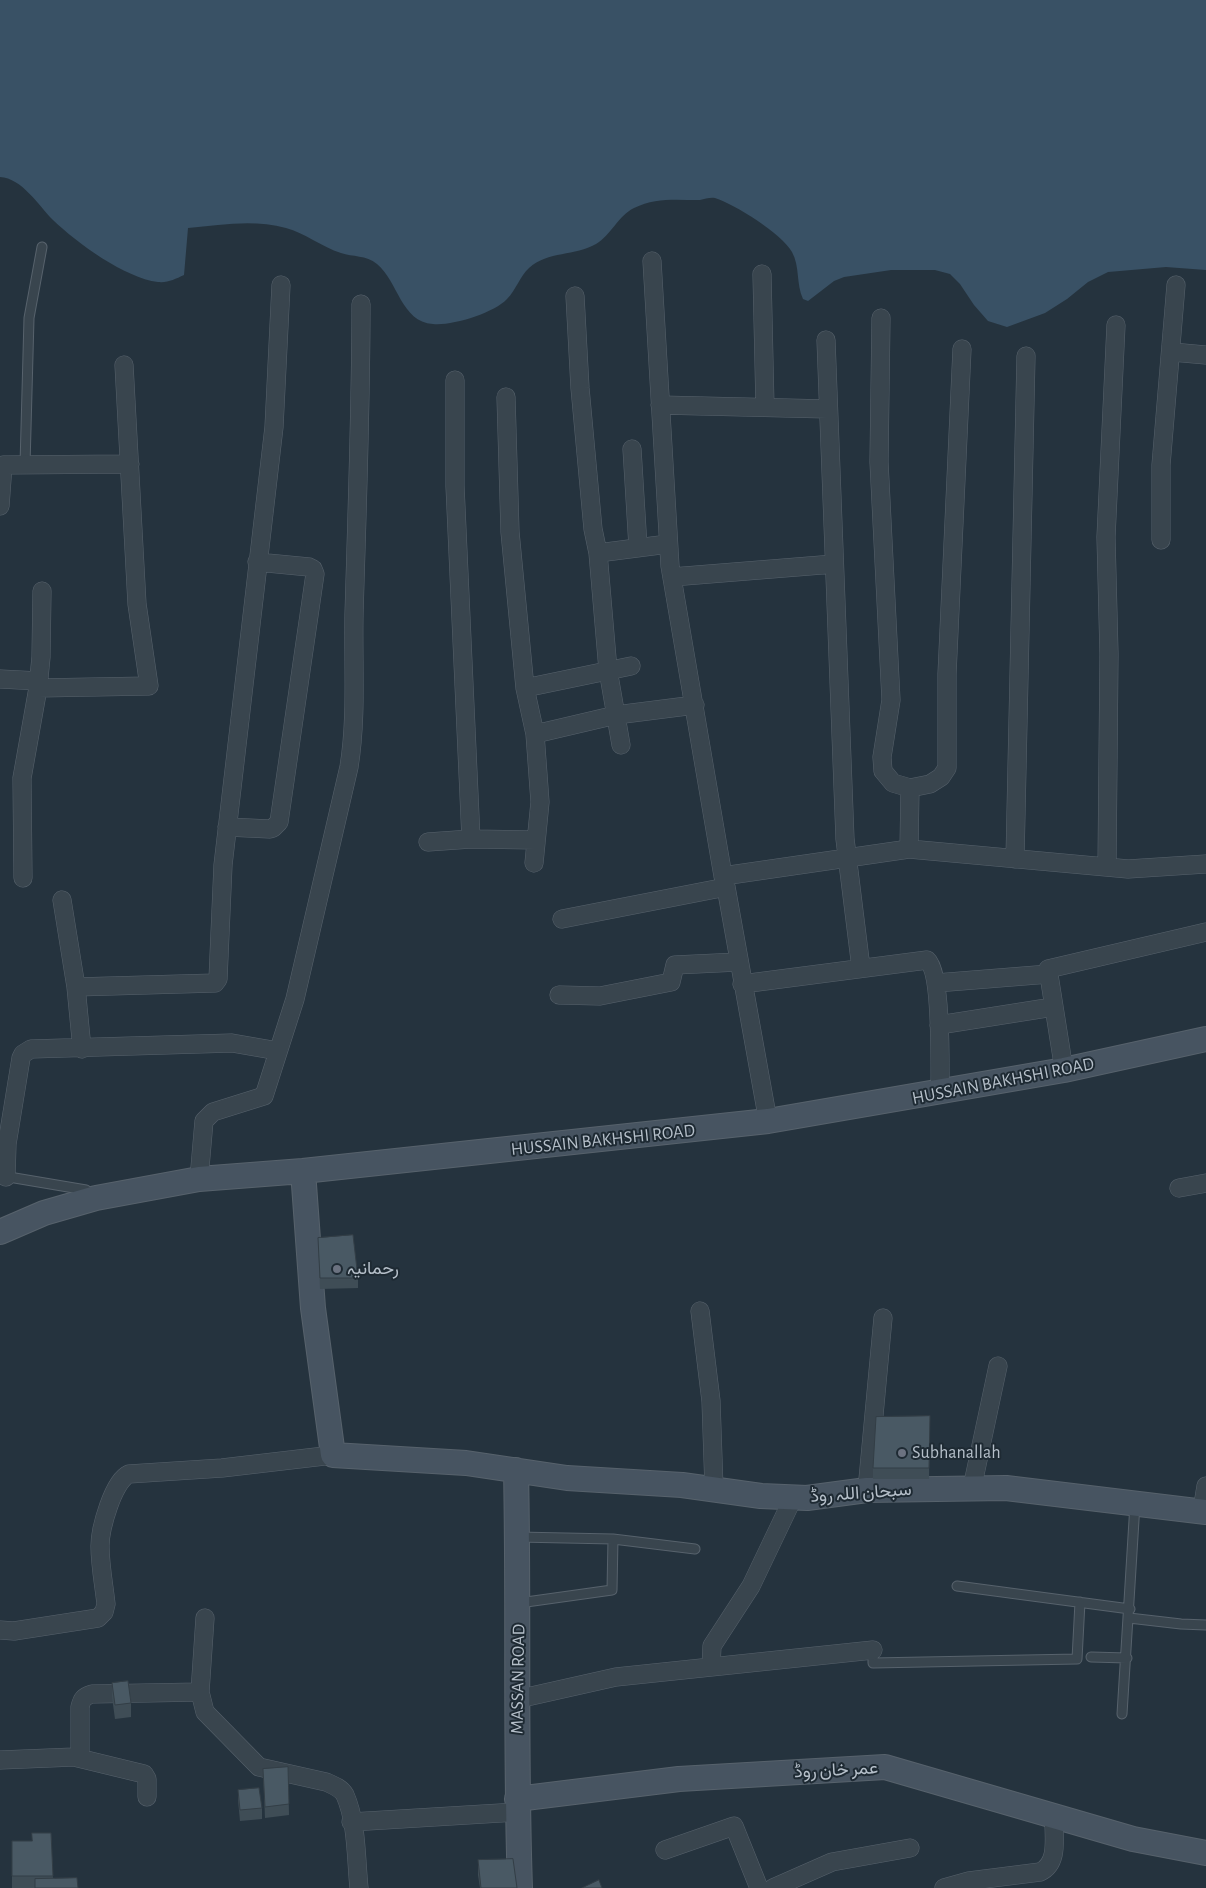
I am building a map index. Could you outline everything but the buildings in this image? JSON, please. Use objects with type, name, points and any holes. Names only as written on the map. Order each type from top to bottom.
[{"type":"street","points":[[652,261],[668,544],[672,577],[738,962],[768,1122]]},
{"type":"street","points":[[762,274],[765,408]]},
{"type":"street","points":[[76,987],[217,982],[220,959],[223,865],[274,427],[281,285]]},
{"type":"street","points":[[1161,540],[1161,465],[1172,352],[1176,285]]},
{"type":"street","points":[[575,296],[593,529],[598,553],[608,670],[621,745]]},
{"type":"street","points":[[199,1179],[204,1122],[213,1112],[264,1096],[295,998],[353,744],[354,616],[360,453],[361,304]]},
{"type":"street","points":[[881,318],[879,462],[891,700],[882,757],[882,771],[893,783],[910,788],[930,784],[941,776],[947,768],[947,674],[962,349]]},
{"type":"street","points":[[1107,867],[1110,654],[1106,536],[1116,324]]},
{"type":"street","points":[[826,340],[847,857],[861,968]]},
{"type":"street","points":[[1172,352],[1206,355]]},
{"type":"street","points":[[1015,860],[1026,356]]},
{"type":"street","points":[[0,680],[38,685],[149,686],[137,604],[124,366]]},
{"type":"street","points":[[455,380],[455,486],[472,839]]},
{"type":"street","points":[[506,397],[510,532],[525,688],[535,734],[540,802],[534,863]]},
{"type":"street","points":[[660,405],[828,409]]},
{"type":"street","points":[[632,449],[638,547]]},
{"type":"street","points":[[0,506],[3,465],[130,464]]},
{"type":"street","points":[[598,553],[668,544]]},
{"type":"street","points":[[227,827],[270,829],[274,828],[279,822],[315,574],[313,569],[308,567],[257,562]]},
{"type":"street","points":[[672,577],[834,564]]},
{"type":"street","points":[[23,878],[22,778],[38,685],[42,591]]},
{"type":"street","points":[[525,688],[631,666]]},
{"type":"street","points":[[535,734],[616,715],[695,704]]},
{"type":"street","points":[[909,849],[910,788]]},
{"type":"street","points":[[428,842],[472,839],[536,840]]},
{"type":"street","points":[[562,919],[724,881],[847,857],[909,849],[1128,869],[1206,864]]},
{"type":"street","points":[[62,900],[76,987],[82,1049]]},
{"type":"street","points":[[1064,1070],[1048,969],[1206,932]]},
{"type":"street","points":[[742,984],[924,959],[932,965],[936,983],[940,1094]]},
{"type":"street","points":[[559,996],[600,996],[671,982],[676,965],[738,962]]},
{"type":"street","points":[[936,983],[1049,974]]},
{"type":"street","points":[[939,1025],[1053,1008]]},
{"type":"street","name":"HUSSAIN BAKHSHI ROAD","points":[[0,1232],[44,1213],[96,1198],[199,1179],[303,1171],[768,1122],[940,1094],[1064,1070],[1206,1039]]},
{"type":"street","points":[[3,1176],[23,1054],[31,1049],[82,1049],[232,1043],[278,1051]]},
{"type":"street","points":[[0,1630],[14,1630],[98,1618],[104,1612],[106,1604],[100,1545],[111,1499],[121,1477],[129,1474],[222,1468],[333,1455],[313,1308],[303,1171]]},
{"type":"street","points":[[1179,1188],[1206,1183]]},
{"type":"street","points":[[700,1311],[711,1401],[714,1488]]},
{"type":"street","points":[[867,1490],[883,1318]]},
{"type":"street","points":[[972,1488],[998,1366]]},
{"type":"street","name":"سبحان اللہ روڈ","points":[[333,1455],[466,1462],[567,1478],[714,1488],[762,1496],[807,1498],[867,1490],[1006,1488],[1204,1511]]},
{"type":"street","name":"MASSAN ROAD","points":[[516,1470],[519,1603],[517,1806],[520,1888]]},
{"type":"street","points":[[1204,1511],[1206,1486]]},
{"type":"street","points":[[711,1667],[712,1646],[751,1586],[794,1496]]},
{"type":"street","points":[[204,1618],[200,1692],[205,1712],[259,1766],[326,1782],[336,1786],[344,1794],[351,1822],[359,1888]]},
{"type":"street","points":[[518,1699],[616,1677],[873,1650]]},
{"type":"street","points":[[80,1758],[80,1707],[85,1696],[92,1694],[200,1692]]},
{"type":"street","points":[[0,1760],[80,1758],[144,1774],[147,1779],[147,1797]]},
{"type":"street","name":"عمر خان روڈ","points":[[517,1806],[680,1779],[885,1767],[1133,1839],[1206,1853]]},
{"type":"street","points":[[351,1822],[517,1806]]},
{"type":"street","points":[[944,1888],[970,1881],[1040,1872],[1049,1868],[1053,1860],[1054,1816]]},
{"type":"street","points":[[665,1850],[734,1826],[759,1888]]},
{"type":"street","points":[[773,1888],[832,1862],[910,1848]]},
{"type":"lane","points":[[25,465],[29,318],[42,247]]},
{"type":"lane","points":[[3,1176],[86,1190],[96,1198]]},
{"type":"lane","points":[[1122,1714],[1127,1658],[1135,1504]]},
{"type":"lane","points":[[518,1537],[613,1539],[695,1549]]},
{"type":"lane","points":[[519,1603],[612,1590],[613,1539]]},
{"type":"lane","points":[[957,1586],[1130,1608]]},
{"type":"lane","points":[[873,1650],[873,1663],[1077,1660],[1080,1602]]},
{"type":"lane","points":[[1129,1618],[1206,1625]]},
{"type":"lane","points":[[1091,1657],[1127,1658]]},
{"type":"water","points":[[0,0],[1206,0],[1206,270],[1166,267],[1108,272],[1088,282],[1067,299],[1045,313],[1007,327],[988,321],[950,274],[935,270],[891,270],[844,277],[834,281],[808,301],[803,299],[794,257],[786,245],[768,228],[746,213],[715,198],[711,198],[658,201],[642,204],[628,211],[606,236],[596,244],[588,248],[553,256],[536,263],[526,271],[507,299],[493,309],[472,318],[451,323],[433,324],[422,322],[414,316],[401,300],[384,271],[373,261],[341,253],[293,230],[274,225],[249,223],[188,228],[184,275],[165,282],[158,282],[131,274],[88,249],[53,220],[23,187],[16,182],[0,177]]},
{"type":"place","name":"رحمانیہ","points":[[337,1269]]},
{"type":"place","name":"Subhanallah","points":[[902,1453]]}]
